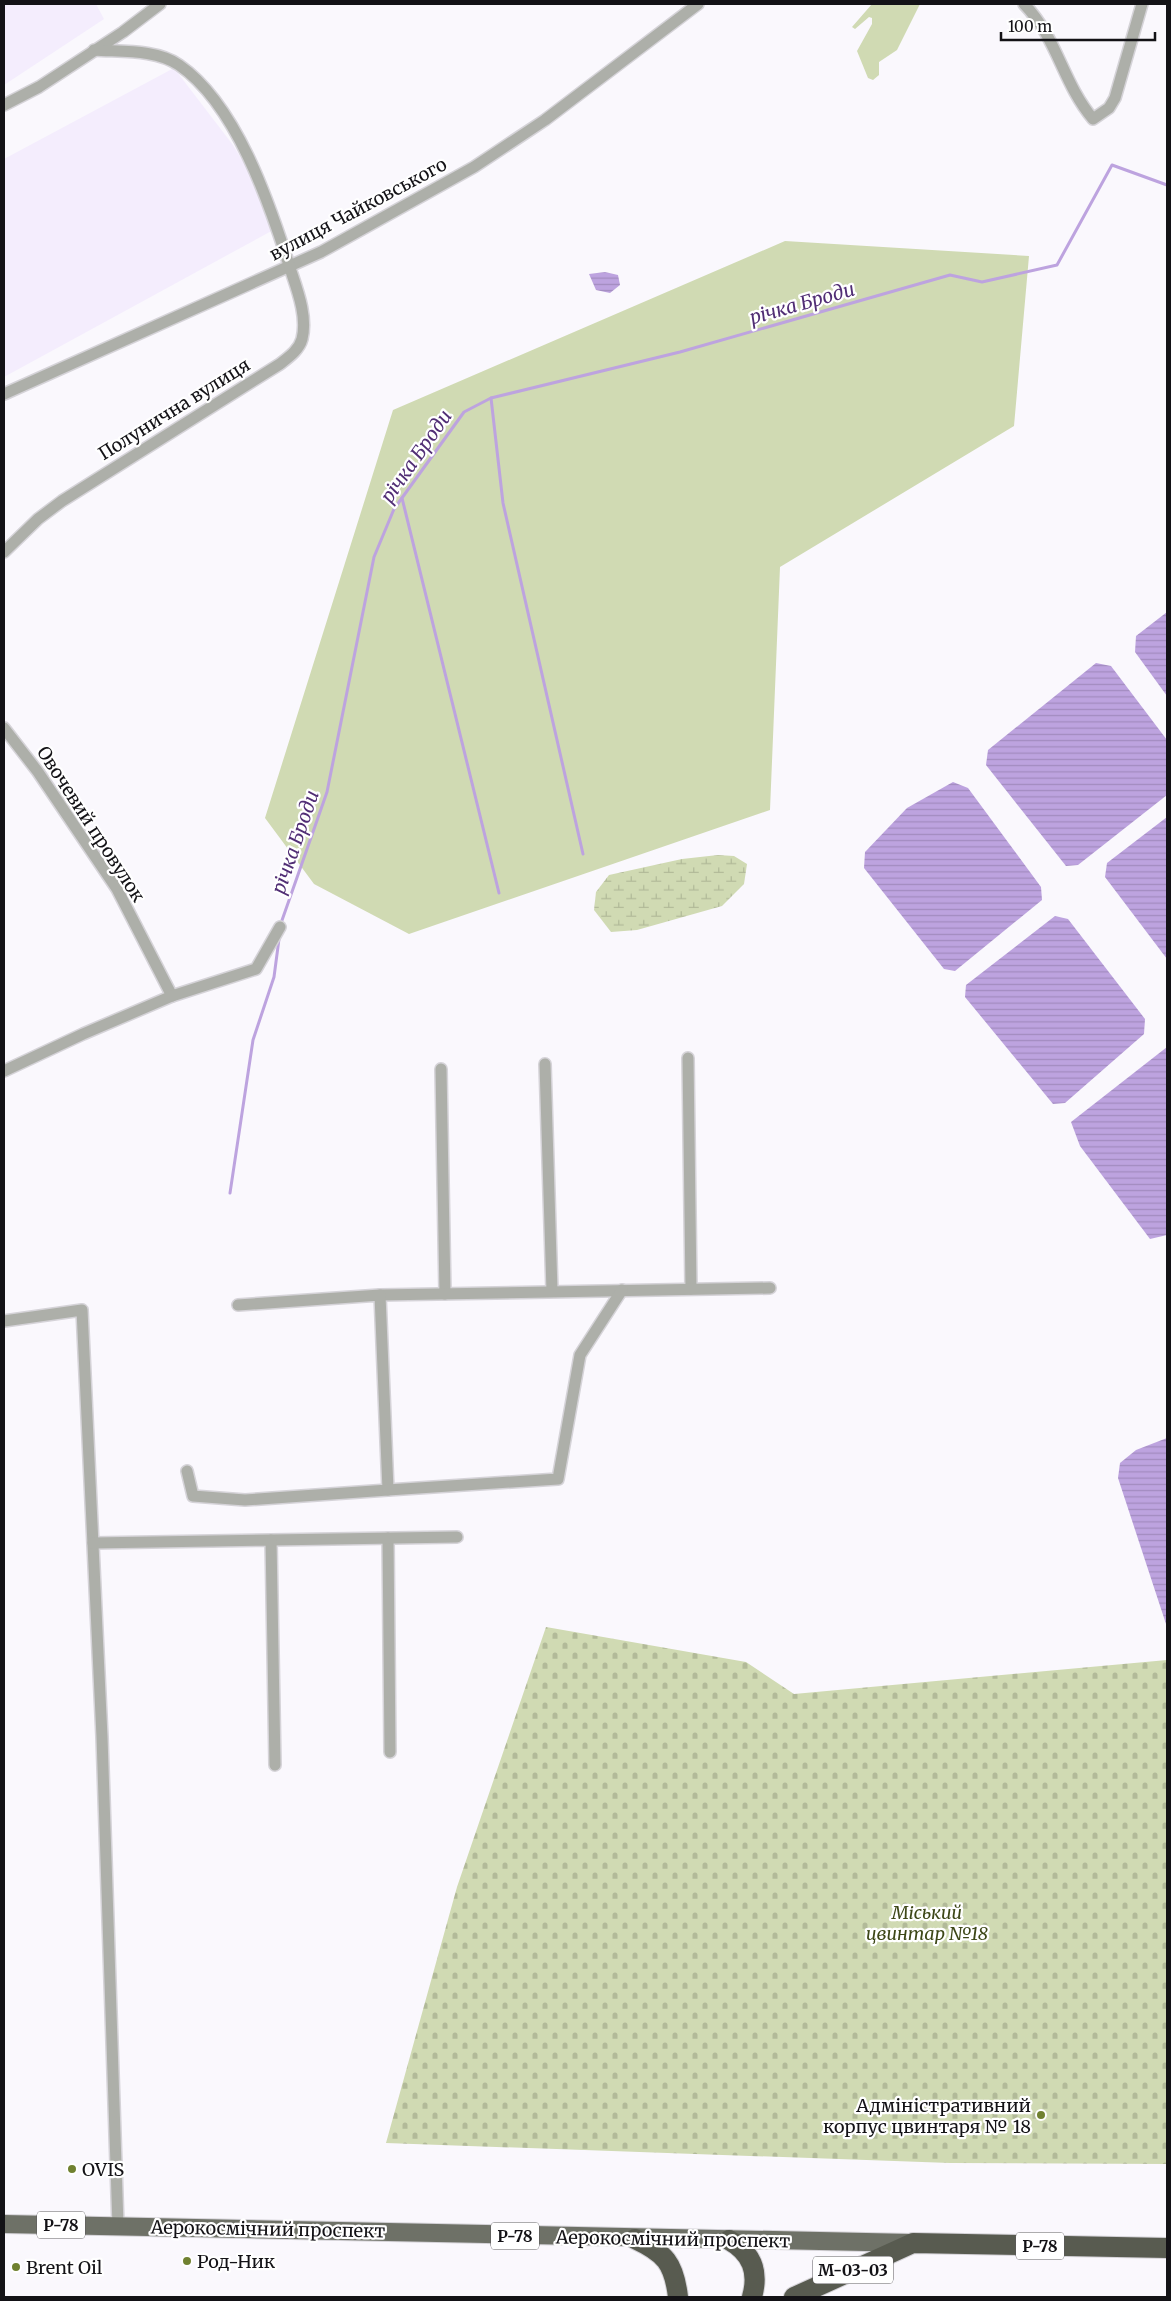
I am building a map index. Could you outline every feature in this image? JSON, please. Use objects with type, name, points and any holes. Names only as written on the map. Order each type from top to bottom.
[{"type":"highway","points":[[635,2239],[663,2255],[670,2267],[678,2297]]},
{"type":"highway","points":[[729,2240],[744,2250],[751,2259],[755,2278],[752,2297]]},
{"type":"highway","name":"Аерокосмічний проспект","points":[[913,2243],[1167,2248]]},
{"type":"highway","name":"М-03-03","points":[[794,2297],[913,2243]]},
{"type":"main road","name":"Р-78","points":[[4,2224],[118,2226]]},
{"type":"main road","name":"Аерокосмічний проспект","points":[[118,2226],[635,2239],[913,2243]]},
{"type":"street","points":[[4,105],[38,87],[123,32],[160,4]]},
{"type":"street","name":"вулиця Чайковського","points":[[4,394],[290,267],[349,237],[516,141],[698,4]]},
{"type":"street","points":[[1024,4],[1041,24],[1052,42],[1075,96],[1093,120],[1109,108],[1115,98],[1142,4]]},
{"type":"street","name":"Полунична вулиця","points":[[4,552],[38,519],[104,472],[273,369],[299,346],[303,332],[300,301],[263,188],[231,126],[203,88],[181,67],[165,58],[94,50]]},
{"type":"street","name":"Овочевий провулок","points":[[4,728],[38,772],[117,889],[172,996]]},
{"type":"street","points":[[4,1071],[172,996],[256,968],[280,927]]},
{"type":"street","points":[[688,1058],[691,1289]]},
{"type":"street","points":[[545,1064],[552,1291]]},
{"type":"street","points":[[441,1069],[445,1294]]},
{"type":"street","points":[[238,1305],[380,1295],[770,1288]]},
{"type":"street","points":[[187,1471],[193,1496],[244,1500],[558,1479],[580,1355],[622,1290]]},
{"type":"street","points":[[380,1295],[388,1490]]},
{"type":"street","points":[[4,1321],[82,1310],[102,1747],[118,2226]]},
{"type":"street","points":[[93,1543],[458,1537]]},
{"type":"street","points":[[388,1538],[390,1752]]},
{"type":"street","points":[[271,1540],[275,1765]]},
{"type":"shaded area","points":[[4,4],[96,4],[104,19],[4,85]]},
{"type":"shaded area","points":[[174,68],[233,145],[258,186],[277,228],[4,377],[4,159]]},
{"type":"shaded area","points":[[605,272],[618,275],[620,285],[610,293],[596,290],[589,274]]},
{"type":"shaded area","points":[[1167,612],[1167,696],[1135,652],[1136,636]]},
{"type":"shaded area","points":[[1096,663],[1111,666],[1167,740],[1167,795],[1078,865],[1066,866],[986,765],[988,750]]},
{"type":"shaded area","points":[[953,782],[968,788],[1041,887],[1042,900],[955,971],[944,969],[864,868],[865,852],[907,808]]},
{"type":"shaded area","points":[[1167,817],[1167,959],[1105,877],[1107,863]]},
{"type":"shaded area","points":[[1055,916],[1068,919],[1145,1019],[1144,1034],[1065,1103],[1053,1104],[965,997],[966,985]]},
{"type":"shaded area","points":[[1167,1047],[1167,1235],[1150,1239],[1080,1146],[1071,1122]]},
{"type":"shaded area","points":[[1167,1438],[1167,1627],[1118,1478],[1120,1463],[1136,1450]]},
{"type":"green space","points":[[872,4],[920,4],[897,50],[879,62],[879,75],[873,80],[868,78],[857,51],[872,24],[872,18],[869,17],[855,29],[852,27]]},
{"type":"green space","points":[[785,241],[1029,256],[1014,426],[780,567],[770,810],[409,934],[314,884],[265,818],[393,410]]},
{"type":"green space","points":[[718,855],[734,856],[747,864],[744,884],[722,906],[637,930],[611,932],[594,910],[596,892],[609,875],[682,859]]},
{"type":"green space","name":"Міський цвинтар №18","points":[[546,1627],[746,1662],[794,1694],[1167,1660],[1167,2164],[950,2163],[386,2143],[457,1887]]},
{"type":"waterway","name":"річка Броди","points":[[280,926],[327,792],[374,557],[394,509],[464,412],[491,398],[680,352],[950,275],[982,282],[1057,265],[1112,165],[1167,185]]},
{"type":"waterway","points":[[491,398],[503,503],[583,854]]},
{"type":"waterway","points":[[402,498],[499,893]]},
{"type":"waterway","name":"річка Броди","points":[[230,1193],[253,1040],[274,977],[279,939]]},
{"type":"place","name":"Адміністративний корпус цвинтаря № 18","points":[[1041,2115]]},
{"type":"place","name":"OVIS","points":[[72,2169]]},
{"type":"place","name":"Род-Ник","points":[[187,2261]]},
{"type":"place","name":"Brent Oil","points":[[16,2267]]}]
